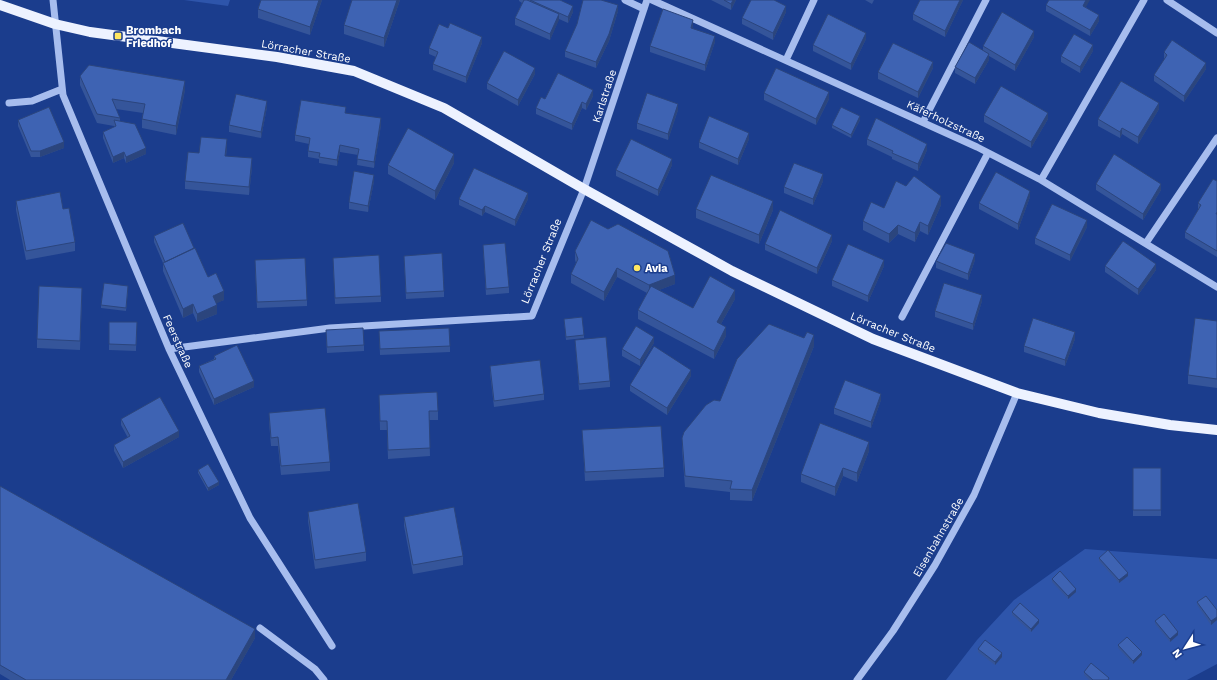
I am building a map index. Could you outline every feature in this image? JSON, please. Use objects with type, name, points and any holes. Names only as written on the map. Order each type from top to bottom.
[{"type":"main road","name":"Lörracher Straße","points":[[0,5],[55,24],[90,32],[277,56],[354,71],[444,108],[584,189],[732,271],[873,339],[1017,393],[1099,413],[1170,425],[1217,430]]},
{"type":"street","name":"Feerstraße","points":[[53,0],[62,89],[65,102],[169,349],[250,518],[332,646]]},
{"type":"street","points":[[625,0],[644,9]]},
{"type":"street","name":"Karlstraße","points":[[584,189],[647,0]]},
{"type":"street","name":"Käferholzstraße","points":[[652,0],[923,122],[988,153],[1041,180],[1146,242],[1217,287]]},
{"type":"street","points":[[786,60],[814,0]]},
{"type":"street","points":[[923,122],[986,0]]},
{"type":"street","points":[[1041,180],[1144,0]]},
{"type":"street","points":[[1167,0],[1217,33]]},
{"type":"street","points":[[9,102],[32,100],[62,89]]},
{"type":"street","points":[[1146,242],[1217,138]]},
{"type":"street","points":[[902,316],[988,153]]},
{"type":"street","name":"Lörracher Straße","points":[[169,349],[330,328],[532,316],[584,189]]},
{"type":"street","name":"Eisenbahnstraße","points":[[857,680],[893,630],[935,565],[974,495],[1017,393]]},
{"type":"street","points":[[260,628],[315,669],[324,680]]},
{"type":"shaded area","points":[[184,0],[230,0],[228,6]]},
{"type":"shaded area","points":[[1085,549],[1217,559],[1217,664],[1187,680],[946,680],[977,640],[1014,600]]},
{"type":"building","points":[[261,0],[319,0],[310,27],[258,9]]},
{"type":"building","points":[[352,0],[397,0],[384,38],[344,25]]},
{"type":"building","points":[[524,0],[559,14],[550,34],[515,18]]},
{"type":"building","points":[[530,0],[560,0],[573,6],[568,17]]},
{"type":"building","points":[[583,0],[601,0],[618,5],[609,34],[596,62],[565,51],[577,24]]},
{"type":"building","points":[[724,0],[733,0],[731,4]]},
{"type":"building","points":[[751,0],[774,0],[786,6],[773,33],[742,18]]},
{"type":"building","points":[[920,0],[960,0],[945,31],[913,14]]},
{"type":"building","points":[[1049,0],[1086,0],[1083,6],[1099,15],[1090,30],[1046,5]]},
{"type":"building","points":[[663,9],[693,20],[691,28],[715,36],[705,65],[650,46]]},
{"type":"building","points":[[1002,12],[1034,31],[1015,65],[983,46]]},
{"type":"building","points":[[828,14],[866,33],[851,64],[813,45]]},
{"type":"building","points":[[450,23],[482,37],[466,77],[433,64],[438,52],[429,48],[439,24],[448,28]]},
{"type":"building","points":[[1074,34],[1093,45],[1080,67],[1061,56]]},
{"type":"building","points":[[1172,40],[1206,63],[1184,96],[1154,75],[1167,55],[1164,52]]},
{"type":"building","points":[[969,42],[989,54],[975,78],[955,67]]},
{"type":"building","points":[[893,43],[933,62],[918,92],[878,72]]},
{"type":"building","points":[[504,51],[535,68],[518,100],[487,83]]},
{"type":"building","points":[[89,65],[185,81],[176,126],[142,119],[145,104],[112,99],[120,118],[97,114],[80,76]]},
{"type":"building","points":[[776,68],[829,92],[816,119],[764,93]]},
{"type":"building","points":[[558,73],[593,90],[586,104],[582,102],[572,124],[536,108],[541,97],[545,99]]},
{"type":"building","points":[[1121,81],[1159,103],[1138,137],[1122,128],[1120,132],[1098,119]]},
{"type":"building","points":[[1001,86],[1048,113],[1031,142],[984,115]]},
{"type":"building","points":[[647,93],[678,104],[668,134],[637,123]]},
{"type":"building","points":[[236,94],[267,101],[261,132],[229,125]]},
{"type":"building","points":[[301,100],[346,107],[345,113],[381,118],[374,162],[357,159],[359,149],[340,145],[337,160],[319,157],[320,153],[308,151],[310,138],[295,135]]},
{"type":"building","points":[[49,107],[64,142],[40,151],[31,151],[18,120]]},
{"type":"building","points":[[841,107],[860,116],[851,135],[832,125]]},
{"type":"building","points":[[709,116],[749,133],[738,159],[699,142]]},
{"type":"building","points":[[876,118],[927,144],[918,164],[892,153],[893,151],[867,139]]},
{"type":"building","points":[[114,120],[135,124],[146,148],[126,157],[124,152],[113,157],[103,132],[116,126]]},
{"type":"building","points":[[408,128],[454,154],[435,191],[388,165]]},
{"type":"building","points":[[201,137],[227,139],[225,156],[252,158],[249,187],[185,181],[188,152],[199,153]]},
{"type":"building","points":[[631,139],[672,159],[658,190],[616,170]]},
{"type":"building","points":[[1114,154],[1161,184],[1143,214],[1096,184]]},
{"type":"building","points":[[794,163],[823,174],[813,199],[784,187]]},
{"type":"building","points":[[474,168],[528,193],[515,220],[485,206],[482,210],[459,199]]},
{"type":"building","points":[[354,171],[374,175],[368,206],[349,202]]},
{"type":"building","points":[[996,172],[1030,191],[1018,224],[979,203]]},
{"type":"building","points":[[711,175],[773,201],[759,235],[696,209]]},
{"type":"building","points":[[914,176],[941,196],[928,226],[920,222],[915,233],[898,225],[889,234],[863,221],[871,202],[884,208],[896,181],[906,186]]},
{"type":"building","points":[[1213,179],[1217,181],[1217,251],[1185,232],[1201,205],[1198,203]]},
{"type":"building","points":[[60,192],[63,209],[69,208],[75,242],[26,251],[16,201]]},
{"type":"building","points":[[1052,204],[1087,220],[1070,255],[1035,238]]},
{"type":"building","points":[[780,210],[832,235],[817,268],[765,244]]},
{"type":"building","points":[[591,220],[608,229],[618,224],[668,251],[675,275],[649,285],[617,268],[604,292],[571,274],[578,259],[575,251]]},
{"type":"building","points":[[183,223],[194,248],[165,262],[154,236]]},
{"type":"building","points":[[1123,241],[1156,264],[1138,289],[1105,266]]},
{"type":"building","points":[[505,243],[509,287],[486,289],[483,245]]},
{"type":"building","points":[[946,243],[975,254],[968,274],[936,261]]},
{"type":"building","points":[[848,244],[884,260],[868,296],[832,280]]},
{"type":"building","points":[[195,248],[208,277],[216,273],[224,291],[213,296],[217,305],[197,314],[193,304],[183,309],[163,263]]},
{"type":"building","points":[[442,253],[444,291],[406,293],[404,256]]},
{"type":"building","points":[[379,255],[381,296],[335,298],[333,258]]},
{"type":"building","points":[[305,258],[307,300],[257,302],[255,260]]},
{"type":"building","points":[[710,276],[735,290],[717,322],[726,327],[714,351],[638,310],[651,286],[693,308]]},
{"type":"building","points":[[104,283],[128,286],[126,308],[101,305]]},
{"type":"building","points":[[944,283],[982,295],[973,324],[935,311]]},
{"type":"building","points":[[39,286],[82,288],[80,341],[37,339]]},
{"type":"building","points":[[582,317],[584,335],[566,337],[564,319]]},
{"type":"building","points":[[1033,318],[1075,332],[1065,360],[1024,346]]},
{"type":"building","points":[[1195,318],[1217,321],[1217,379],[1188,375]]},
{"type":"building","points":[[109,322],[137,322],[136,345],[109,344]]},
{"type":"building","points":[[769,324],[804,338],[807,332],[814,335],[752,490],[730,489],[732,481],[685,476],[682,438],[684,432],[706,405],[714,400],[720,401],[737,359]]},
{"type":"building","points":[[636,326],[654,337],[640,360],[622,349]]},
{"type":"building","points":[[363,328],[364,345],[327,347],[326,330]]},
{"type":"building","points":[[449,328],[450,346],[380,349],[379,331]]},
{"type":"building","points":[[606,337],[610,381],[579,384],[575,340]]},
{"type":"building","points":[[237,345],[254,381],[214,399],[199,366],[216,359],[214,356]]},
{"type":"building","points":[[654,346],[691,370],[667,408],[630,385]]},
{"type":"building","points":[[540,360],[544,394],[494,401],[490,366]]},
{"type":"building","points":[[845,380],[881,394],[871,422],[834,408]]},
{"type":"building","points":[[437,392],[438,411],[429,411],[430,448],[388,450],[387,421],[380,421],[379,395]]},
{"type":"building","points":[[160,397],[179,431],[123,462],[114,445],[130,436],[121,419]]},
{"type":"building","points":[[325,408],[330,462],[281,466],[278,437],[271,438],[269,413]]},
{"type":"building","points":[[820,423],[869,442],[857,473],[843,468],[835,487],[801,474]]},
{"type":"building","points":[[661,426],[664,468],[585,472],[582,430]]},
{"type":"building","points":[[208,464],[219,482],[208,488],[198,470]]},
{"type":"building","points":[[1133,468],[1161,468],[1161,510],[1133,510]]},
{"type":"building","points":[[0,486],[255,629],[226,680],[26,680],[0,665]]},
{"type":"building","points":[[358,503],[366,552],[315,560],[308,512]]},
{"type":"building","points":[[454,507],[463,556],[413,565],[404,517]]},
{"type":"building","points":[[1108,550],[1128,573],[1119,580],[1099,558]]},
{"type":"building","points":[[1060,571],[1076,589],[1068,596],[1052,579]]},
{"type":"building","points":[[1206,596],[1217,610],[1217,617],[1211,621],[1197,602]]},
{"type":"building","points":[[1020,603],[1039,620],[1031,629],[1012,612]]},
{"type":"building","points":[[1164,614],[1178,632],[1170,639],[1155,621]]},
{"type":"building","points":[[1127,637],[1142,652],[1133,661],[1118,645]]},
{"type":"building","points":[[985,640],[1002,653],[995,662],[978,649]]},
{"type":"building","points":[[1091,663],[1109,678],[1108,680],[1093,680],[1084,672]]},
{"type":"place","name":"Brombach Friedhof","points":[[118,36]]},
{"type":"place","name":"Avia","points":[[637,268]]}]
